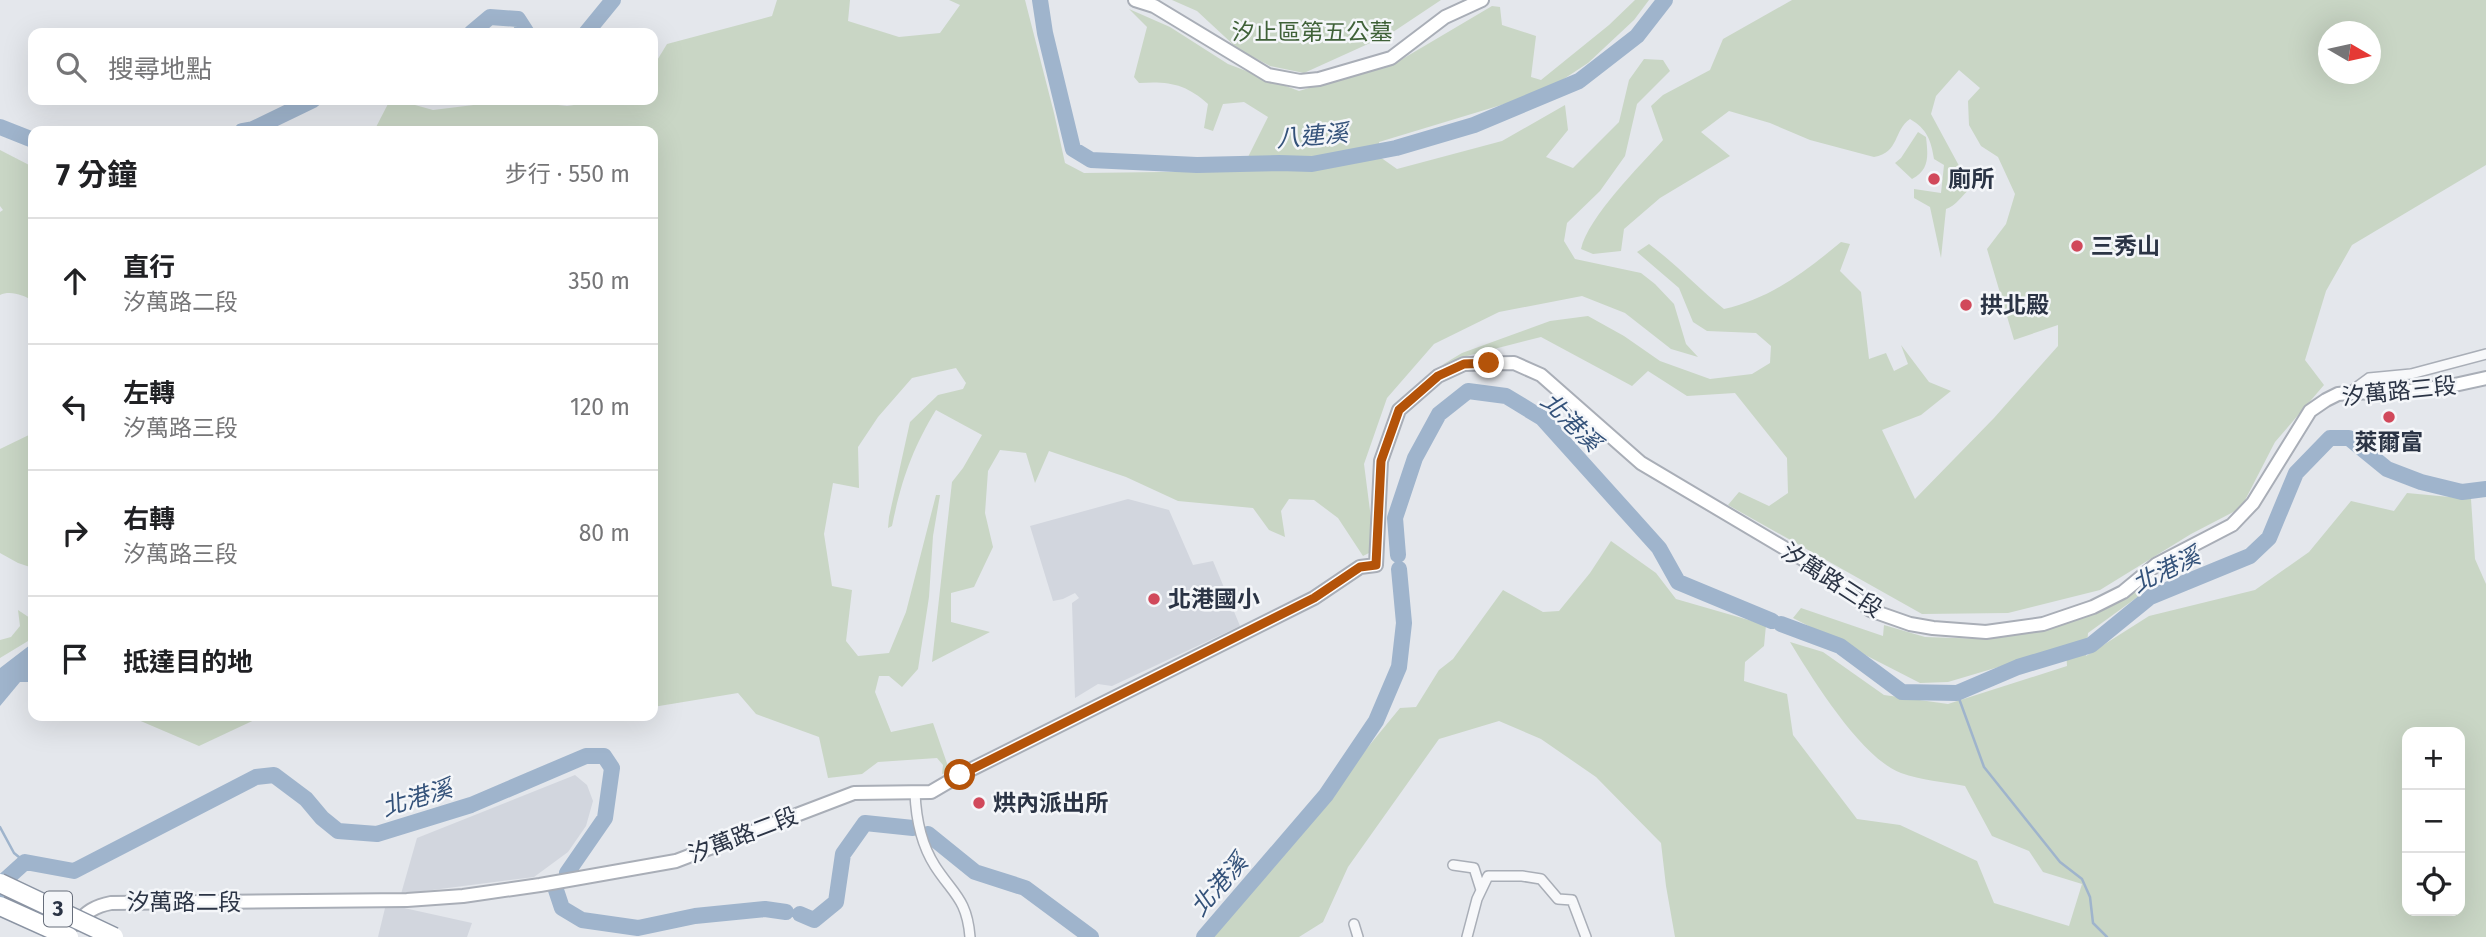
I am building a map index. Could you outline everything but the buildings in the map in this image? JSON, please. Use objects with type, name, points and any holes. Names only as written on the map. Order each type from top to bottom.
[{"type":"highway","name":"3","points":[[0,883],[114,937]]},
{"type":"highway","name":"3","points":[[0,906],[69,937]]},
{"type":"street","points":[[1135,0],[1154,6],[1268,75],[1300,81],[1319,79],[1391,58],[1445,17],[1482,0]]},
{"type":"street","points":[[2349,393],[2369,378],[2411,374],[2486,354]]},
{"type":"street","name":"汐萬路三段","points":[[1376,565],[1381,461],[1399,410],[1438,376],[1464,364],[1514,363],[1541,375],[1641,463],[1828,574],[1870,610],[1910,624],[1986,632],[2043,624],[2093,607],[2123,592],[2157,564],[2232,525],[2253,503],[2310,411],[2338,394],[2409,391],[2469,383],[2486,378]]},
{"type":"street","name":"汐萬路二段","points":[[69,937],[86,912],[111,902],[407,900],[463,896],[676,861],[853,793],[931,792],[1314,598],[1360,567],[1376,565]]},
{"type":"street","points":[[915,793],[916,812],[924,844],[935,866],[958,894],[965,908],[970,937]]},
{"type":"street","points":[[1453,865],[1474,868],[1481,890]]},
{"type":"street","points":[[1468,937],[1468,927],[1488,876],[1541,879],[1558,900],[1573,900],[1586,937]]},
{"type":"street","points":[[1354,924],[1358,937]]},
{"type":"shaded area","name":"北港國小","points":[[1128,499],[1169,510],[1193,565],[1213,561],[1240,626],[1112,686],[1098,684],[1075,698],[1072,603],[1079,598],[1075,593],[1053,601],[1030,526]]},
{"type":"shaded area","points":[[575,775],[587,785],[593,801],[586,826],[568,852],[534,877],[401,894],[417,838]]},
{"type":"shaded area","points":[[386,904],[472,923],[467,937],[378,937]]},
{"type":"green space","points":[[777,0],[850,0],[848,21],[899,37],[940,33],[960,5],[949,0],[1025,0],[1065,163],[1084,173],[1241,171],[1268,117],[1244,102],[1223,104],[1213,131],[1204,128],[1208,104],[1192,92],[1168,83],[1139,83],[1134,77],[1147,27],[1129,9],[1170,27],[1228,64],[1299,91],[1399,61],[1492,6],[1500,7],[1502,25],[1536,36],[1531,77],[1541,80],[1609,25],[1635,0],[1649,0],[1634,20],[1588,63],[1544,92],[1379,142],[1380,157],[1397,169],[1502,141],[1565,105],[1568,130],[1546,157],[1573,168],[1619,122],[1629,80],[1644,59],[1663,60],[1670,71],[1637,104],[1625,156],[1600,191],[1567,223],[1564,241],[1575,259],[1641,273],[1655,284],[1674,304],[1686,344],[1698,357],[1671,349],[1625,313],[1582,296],[1499,312],[1434,344],[1387,398],[1364,464],[1373,551],[1363,556],[1338,518],[1314,500],[1289,499],[1281,511],[1285,537],[1269,530],[1253,508],[1178,501],[1126,477],[1049,451],[1035,483],[1026,453],[1000,450],[988,471],[985,513],[993,547],[974,587],[951,593],[951,622],[990,632],[932,662],[952,482],[982,435],[936,410],[914,452],[899,495],[892,526],[888,528],[910,422],[938,395],[963,389],[966,383],[956,368],[912,378],[878,417],[858,447],[859,488],[833,483],[824,534],[832,586],[852,590],[846,641],[858,656],[889,653],[906,612],[936,495],[940,495],[918,669],[902,687],[889,676],[879,676],[875,692],[891,732],[933,723],[950,772],[942,774],[943,765],[937,758],[878,762],[862,774],[828,778],[819,737],[756,714],[738,693],[658,706],[658,126],[377,126],[387,105],[415,105],[433,110],[474,105],[658,105],[658,59],[667,44],[772,16]]},
{"type":"green space","name":"汐止區第五公墓","points":[[1172,0],[1441,0],[1390,34],[1304,73],[1270,66],[1238,49],[1197,11]]},
{"type":"green space","points":[[1792,0],[2486,0],[2486,165],[2352,245],[2326,291],[2305,360],[2324,385],[2275,442],[2241,508],[2191,534],[2100,590],[2008,613],[1922,614],[1728,505],[1739,492],[1769,506],[1788,493],[1787,458],[1735,393],[1687,396],[1648,371],[1632,386],[1541,337],[1442,365],[1462,353],[1550,321],[1588,316],[1624,336],[1660,361],[1710,379],[1752,374],[1770,363],[1771,346],[1756,333],[1707,331],[1693,322],[1679,288],[1637,252],[1649,244],[1724,309],[1756,299],[1771,291],[1800,274],[1841,242],[1850,244],[1840,271],[1861,292],[1869,359],[1886,353],[1894,371],[1908,364],[1901,345],[1929,382],[1951,391],[1921,415],[1882,430],[1915,499],[1994,418],[2058,346],[2058,325],[2014,340],[1987,249],[2006,224],[2015,194],[1998,157],[1981,146],[1969,125],[1968,101],[1980,88],[1959,70],[1936,96],[1931,114],[1971,188],[1946,209],[1941,258],[1930,207],[1914,198],[1914,189],[1941,193],[1944,165],[1934,159],[1927,136],[1916,123],[1910,119],[1888,151],[1874,157],[1810,140],[1770,123],[1729,111],[1701,132],[1730,156],[1660,198],[1624,229],[1621,251],[1593,254],[1581,249],[1604,207],[1663,140],[1651,106],[1663,95],[1710,70],[1723,39]]},
{"type":"green space","points":[[1918,132],[1926,137],[1926,161],[1922,171],[1912,179],[1895,163]]},
{"type":"green space","points":[[0,150],[28,164],[28,298],[17,294],[0,295],[0,212],[3,210],[0,206]]},
{"type":"green space","points":[[28,435],[28,566],[0,553],[0,449]]},
{"type":"green space","points":[[2407,493],[2471,499],[2475,559],[2486,584],[2486,937],[1675,937],[1661,843],[1596,777],[1541,739],[1499,721],[1439,739],[1348,867],[1323,922],[1299,937],[1212,937],[1400,708],[1416,707],[1439,670],[1453,659],[1503,590],[1543,612],[1559,611],[1590,573],[1611,541],[1656,573],[1676,599],[1766,625],[1764,646],[1745,662],[1744,681],[1787,694],[1793,735],[1857,819],[1900,825],[1977,861],[1994,903],[2069,926],[2082,884],[2043,872],[2029,851],[1992,836],[1965,786],[1901,773],[1886,765],[1839,715],[1790,642],[1823,652],[1884,695],[1948,704],[2067,666],[2066,647],[1948,682],[1920,683],[1793,618],[1801,608],[1883,636],[1884,625],[1925,637],[1985,639],[2063,624],[2136,588],[2143,593],[2088,633],[2086,656],[2149,616],[2255,590],[2309,552],[2351,501],[2394,511]]},
{"type":"green space","points":[[18,610],[28,617],[28,641],[0,658],[0,640],[11,637],[20,626]]},
{"type":"green space","points":[[141,721],[252,721],[199,746]]},
{"type":"water","points":[[28,647],[28,682],[20,682],[0,706],[0,668]]},
{"type":"waterway","name":"八連溪","points":[[590,28],[613,0]]},
{"type":"waterway","name":"八連溪","points":[[1040,0],[1045,33],[1073,149],[1091,160],[1197,165],[1312,164],[1396,148],[1474,125],[1579,81],[1637,36],[1665,0]]},
{"type":"waterway","name":"八連溪","points":[[477,28],[490,17],[518,19],[524,28]]},
{"type":"waterway","name":"八連溪","points":[[259,126],[303,105]]},
{"type":"waterway","name":"八連溪","points":[[0,127],[28,138]]},
{"type":"waterway","name":"北港溪","points":[[1398,555],[1395,518],[1415,458],[1439,414],[1468,391],[1506,396],[1542,418],[1659,548],[1678,582],[1772,621]]},
{"type":"waterway","name":"北港溪","points":[[1781,624],[1840,646],[1902,692],[1957,693],[2018,667],[2091,645],[2150,597],[2250,556],[2269,538],[2296,473],[2330,438],[2349,438],[2387,469],[2421,482],[2462,492],[2486,489]]},
{"type":"waterway","name":"北港溪","points":[[1204,937],[1326,795],[1376,721],[1399,667],[1404,623],[1399,569]]},
{"type":"waterway","points":[[1957,693],[1984,767],[2060,862],[2082,879],[2090,897],[2093,923],[2107,937]]},
{"type":"waterway","name":"北港溪","points":[[0,899],[4,881],[25,862],[74,871],[256,777],[274,775],[306,799],[322,818],[338,831],[377,834],[471,805],[586,756],[604,756],[612,768],[605,818],[567,873]]},
{"type":"waterway","name":"北港溪","points":[[800,914],[814,920],[836,902],[843,854],[865,823],[913,828]]},
{"type":"waterway","points":[[0,827],[14,853],[25,862]]},
{"type":"waterway","name":"北港溪","points":[[928,834],[975,872],[1025,888],[1091,937]]},
{"type":"waterway","name":"北港溪","points":[[556,890],[562,908],[582,920],[638,928],[695,916],[765,909],[786,912]]},
{"type":"place","name":"廁所","points":[[1934,179]]},
{"type":"place","name":"三秀山","points":[[2077,246]]},
{"type":"place","name":"拱北殿","points":[[1966,305]]},
{"type":"place","name":"萊爾富","points":[[2389,417]]},
{"type":"place","name":"北港國小","points":[[1154,599]]},
{"type":"place","name":"烘內派出所","points":[[979,803]]},
{"type":"route","points":[[960,775],[1314,598],[1360,567],[1376,565],[1378,480],[1381,461],[1399,410],[1438,376],[1464,364],[1489,363]]}]
